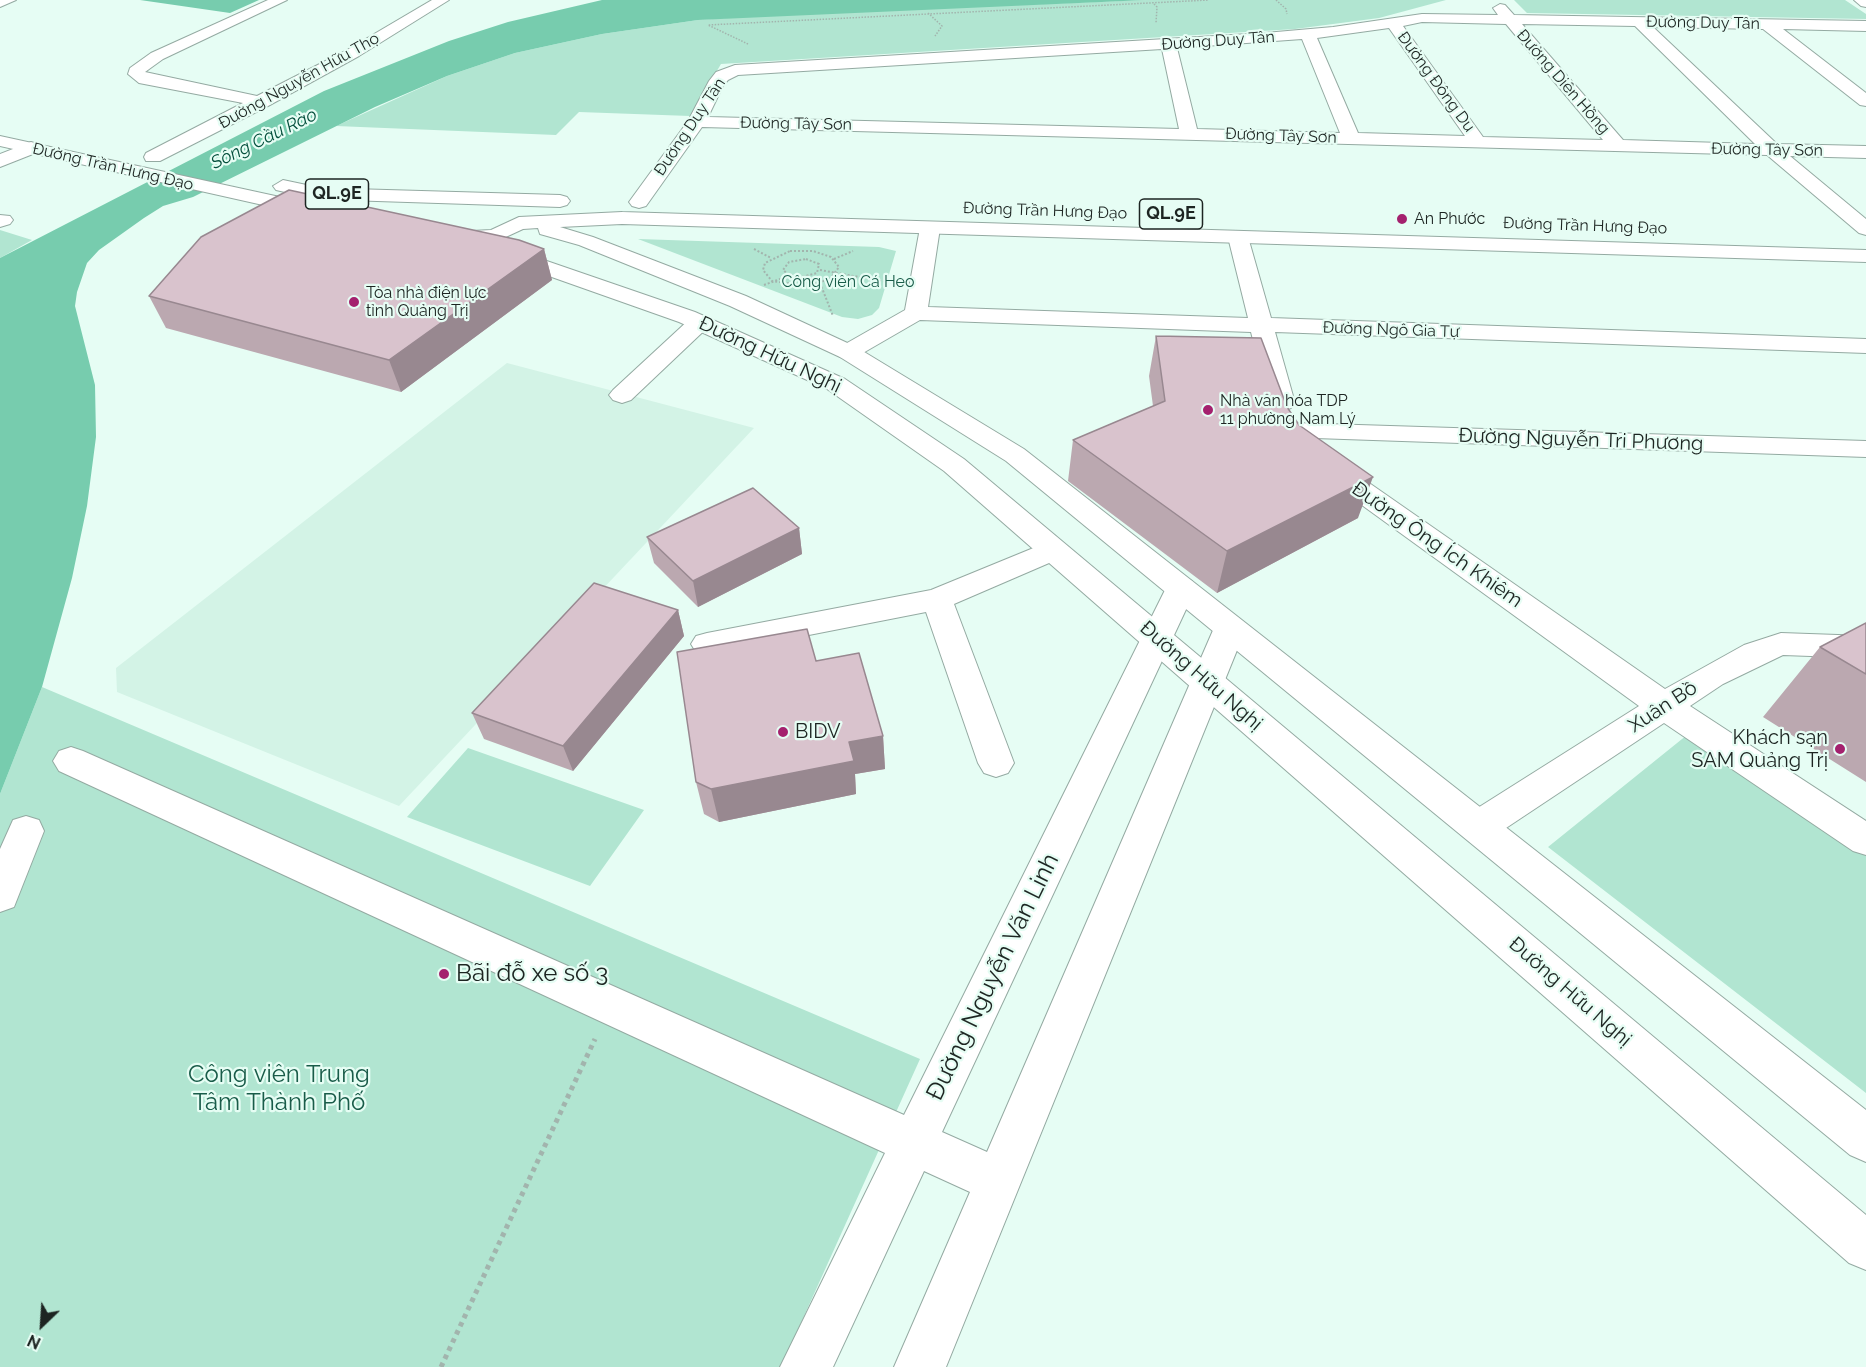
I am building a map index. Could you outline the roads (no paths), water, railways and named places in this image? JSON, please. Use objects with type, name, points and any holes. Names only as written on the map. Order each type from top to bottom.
[{"type":"street","points":[[0,3],[9,0]]},
{"type":"street","points":[[262,102],[145,79],[136,74],[136,71],[157,56],[280,0]]},
{"type":"street","name":"Đường Nguyễn Hữu Thọ","points":[[161,159],[442,0]]},
{"type":"street","name":"Đường Diên Hồng","points":[[1493,0],[1618,146]]},
{"type":"street","points":[[1861,0],[1866,3]]},
{"type":"street","points":[[1418,19],[1462,4]]},
{"type":"street","name":"Đường Duy Tân","points":[[639,202],[697,122],[715,85],[722,76],[735,70],[1308,35],[1418,19],[1509,18],[1866,26]]},
{"type":"street","points":[[1639,22],[1772,150],[1866,229]]},
{"type":"street","name":"Đường Đông Du","points":[[1393,23],[1478,142]]},
{"type":"street","points":[[1768,25],[1866,101]]},
{"type":"street","points":[[1308,35],[1351,138]]},
{"type":"street","points":[[1168,44],[1175,66],[1189,134]]},
{"type":"street","name":"Đường Tây Sơn","points":[[697,122],[1866,152]]},
{"type":"street","name":"Đường Trần Hưng Đạo","points":[[0,123],[316,193],[476,200],[639,202],[1238,237],[1866,256]]},
{"type":"street","name":"Đường Trần Hưng Đạo","points":[[0,141],[205,188],[333,214]]},
{"type":"street","points":[[0,161],[31,148]]},
{"type":"street","name":"Đường Trần Hưng Đạo","points":[[393,216],[394,212],[410,203],[442,198]]},
{"type":"street","name":"Đường Trần Hưng Đạo","points":[[476,200],[511,210],[517,216],[519,223]]},
{"type":"street","name":"Đường Trần Hưng Đạo","points":[[443,238],[495,236],[519,223],[622,218],[931,218],[991,209]]},
{"type":"street","points":[[848,352],[916,313],[931,218]]},
{"type":"street","name":"Đường Hữu Nghị","points":[[519,223],[586,241],[711,290],[848,352],[1015,455],[1866,1139]]},
{"type":"street","points":[[1842,233],[1866,234]]},
{"type":"street","name":"Đường Ông Ích Khiêm","points":[[1238,237],[1285,416],[1295,431],[1328,468],[1664,706],[1866,840]]},
{"type":"street","name":"Đường Hữu Nghị","points":[[443,238],[529,261],[700,322],[836,384],[954,465],[1866,1246]]},
{"type":"street","name":"Đường Ngô Gia Tự","points":[[916,313],[1866,346]]},
{"type":"street","points":[[621,395],[700,322]]},
{"type":"street","name":"Đường Nguyễn Tri Phương","points":[[1295,431],[1866,449]]},
{"type":"street","points":[[707,644],[937,599],[1053,550]]},
{"type":"street","name":"Đường Nguyễn Văn Linh","points":[[806,1367],[1181,588]]},
{"type":"street","points":[[937,599],[996,763]]},
{"type":"street","points":[[920,1367],[1230,628]]},
{"type":"street","name":"Xuân Bồ","points":[[1478,827],[1664,706],[1720,671],[1755,653],[1781,644],[1866,647]]},
{"type":"street","points":[[71,761],[998,1181]]},
{"type":"street","points":[[0,895],[26,831]]},
{"type":"water","points":[[140,0],[259,0],[230,13]]},
{"type":"water","name":"Sông Cầu Rào","points":[[602,0],[1146,0],[698,20],[602,34],[515,53],[447,76],[375,107],[193,197],[163,206],[144,218],[99,250],[87,263],[77,292],[75,306],[95,385],[96,437],[87,506],[72,578],[42,687],[0,794],[0,258],[324,91],[449,41],[508,22]]},
{"type":"place","name":"An Phước","points":[[1402,219]]},
{"type":"place","name":"Tòa nhà điện lực tỉnh Quảng Trị","points":[[354,302]]},
{"type":"place","name":"Nhà văn hóa TDP 11 phường Nam Lý","points":[[1208,410]]},
{"type":"place","name":"BIDV","points":[[783,732]]},
{"type":"place","name":"Khách sạn SAM Quảng Trị","points":[[1840,749]]},
{"type":"place","name":"Bãi đỗ xe số 3","points":[[444,974]]},
{"type":"park label","name":"Công viên Cá Heo","points":[[848,282]]},
{"type":"park label","name":"Công viên Trung Tâm Thành Phố","points":[[279,1089]]}]
